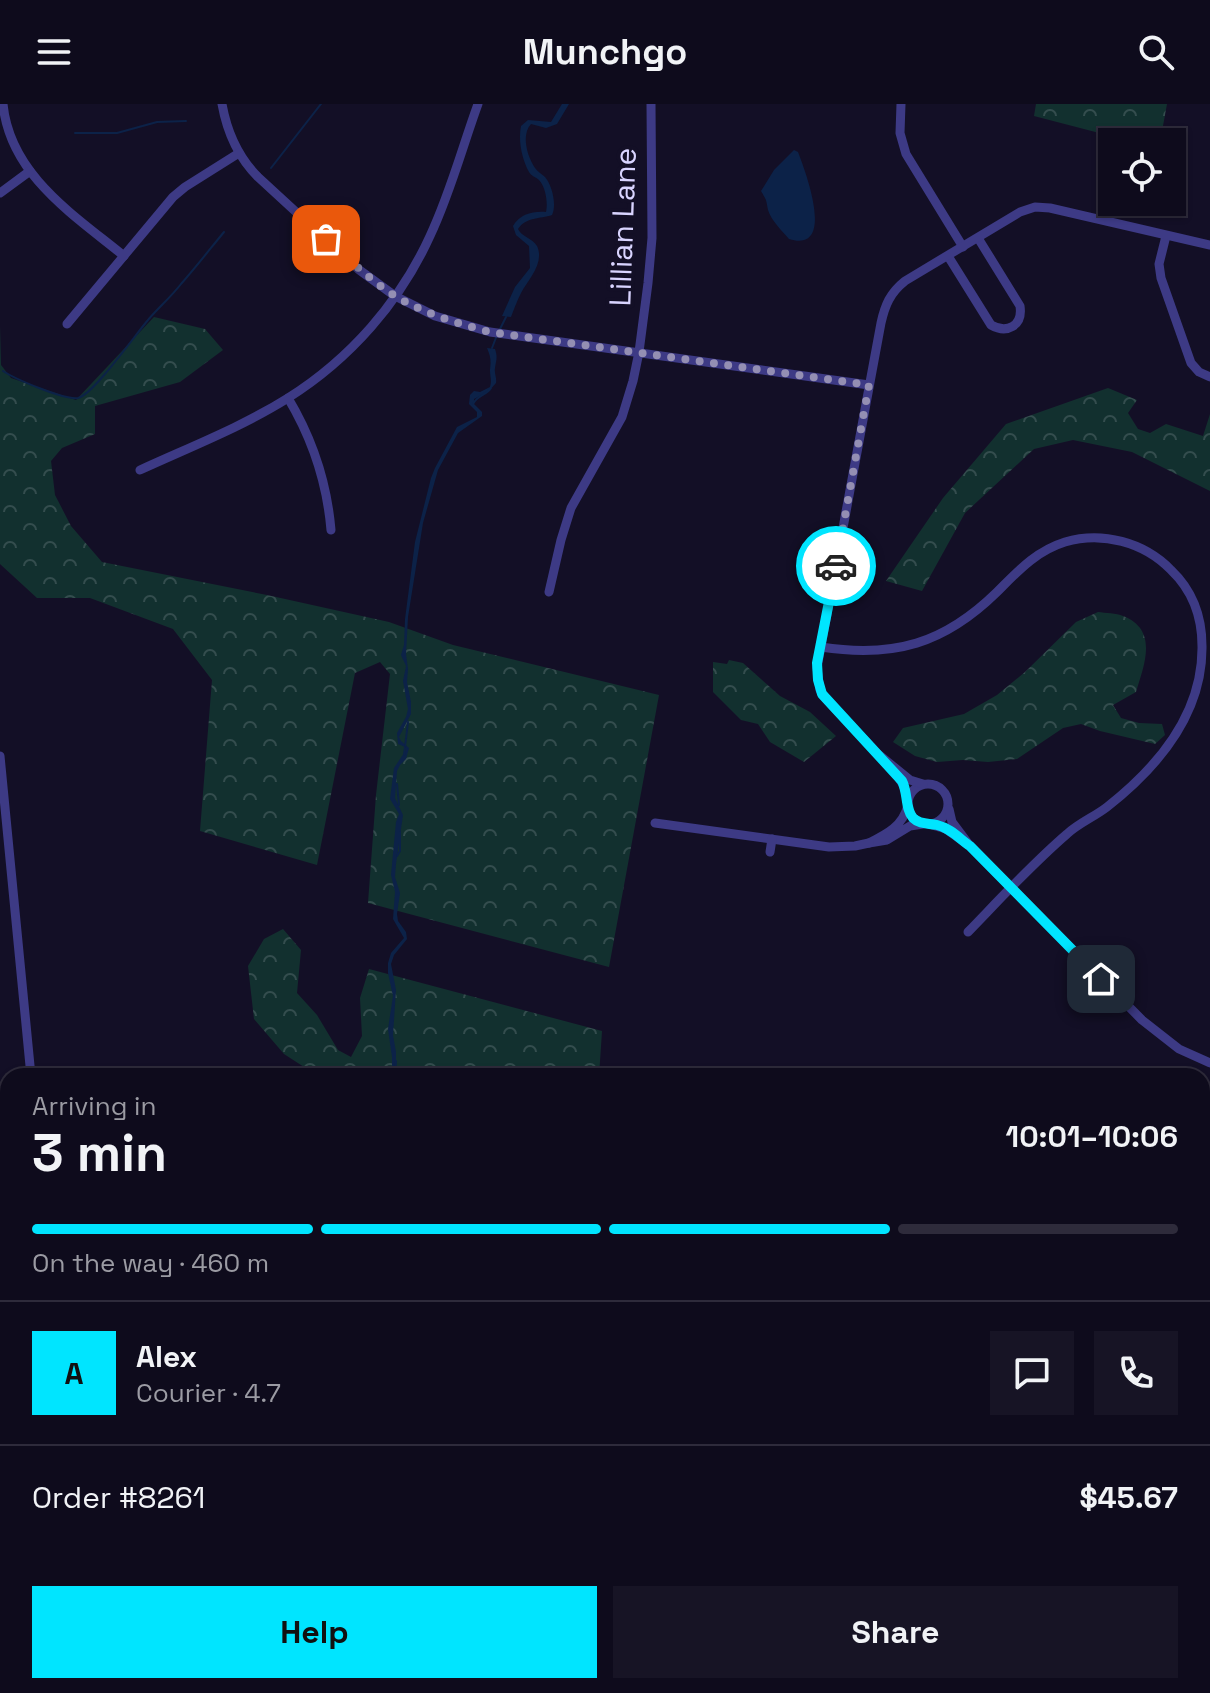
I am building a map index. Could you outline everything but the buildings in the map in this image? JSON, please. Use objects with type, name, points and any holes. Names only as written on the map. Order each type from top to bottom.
[{"type":"street","points":[[3,104],[15,148],[30,171],[51,196],[124,256]]},
{"type":"street","points":[[222,104],[227,126],[239,153],[264,183],[358,269],[395,296],[435,316],[490,332],[869,385]]},
{"type":"street","points":[[140,470],[238,425],[288,398],[324,373],[371,328],[413,269],[431,233],[478,104]]},
{"type":"street","name":"Lillian Lane","points":[[549,592],[571,508],[625,409],[639,352],[652,238],[651,104]]},
{"type":"street","points":[[901,104],[900,133],[906,154],[963,247]]},
{"type":"street","points":[[67,324],[173,197],[239,153]]},
{"type":"street","points":[[0,193],[30,171]]},
{"type":"street","points":[[970,846],[946,829],[913,818],[902,781],[822,694],[817,673],[869,385],[889,298],[905,281],[1020,212],[1035,207],[1209,243]]},
{"type":"street","points":[[1166,236],[1159,264],[1161,278],[1191,363],[1199,372],[1210,377]]},
{"type":"street","points":[[948,256],[988,322],[1000,329],[1012,327],[1020,318],[1020,306],[978,238]]},
{"type":"street","points":[[288,398],[317,461],[328,502],[331,530]]},
{"type":"street","points":[[821,647],[881,650],[900,648],[932,638],[973,614],[1034,557],[1074,540],[1099,538],[1131,544],[1160,559],[1180,579],[1190,595],[1202,632],[1197,688],[1180,729],[1167,749],[1104,809],[1069,832],[968,932]]},
{"type":"street","points":[[878,754],[910,780],[936,785],[943,790],[952,822],[970,846],[1154,1031],[1179,1049],[1210,1063]]},
{"type":"street","points":[[0,756],[30,1068]]},
{"type":"street","points":[[869,843],[899,824],[916,788],[927,784]]},
{"type":"street","points":[[655,823],[841,847],[890,838],[913,825],[935,823],[946,813],[948,802]]},
{"type":"street","points":[[770,852],[772,839]]},
{"type":"green space","points":[[1036,104],[1167,104],[1163,128],[1098,128],[1098,133],[1034,116]]},
{"type":"green space","points":[[154,317],[205,329],[223,350],[180,382],[95,406],[95,434],[62,448],[51,461],[55,495],[71,526],[102,562],[389,622],[453,645],[659,695],[609,967],[368,903],[390,674],[380,662],[355,673],[317,865],[200,831],[212,680],[173,629],[90,598],[37,598],[0,564],[0,326],[1,365],[11,378],[76,400]]},
{"type":"green space","points":[[1108,388],[1137,400],[1128,413],[1138,429],[1150,433],[1166,424],[1203,436],[1210,414],[1210,491],[1132,452],[1073,440],[1034,449],[965,513],[922,591],[886,581],[943,498],[1006,424]]},
{"type":"green space","points":[[1098,612],[1123,616],[1134,622],[1145,639],[1145,660],[1136,692],[1113,705],[1121,718],[1162,724],[1165,735],[1155,744],[1081,724],[1063,728],[1017,759],[937,762],[915,756],[893,742],[903,728],[964,714],[997,695],[1076,622]]},
{"type":"green space","points":[[729,660],[743,663],[780,696],[810,712],[836,736],[804,762],[770,742],[758,724],[741,720],[713,692],[713,662],[727,664]]},
{"type":"green space","points":[[283,929],[301,950],[297,993],[317,1015],[338,1050],[351,1057],[362,1036],[360,998],[369,969],[602,1031],[600,1068],[306,1068],[284,1054],[254,1019],[248,966],[264,939]]},
{"type":"water","points":[[562,104],[569,104],[557,124],[546,128],[531,124],[526,134],[530,158],[552,190],[553,211],[552,215],[529,220],[518,229],[537,246],[539,259],[511,317],[502,316],[515,287],[530,268],[529,246],[516,235],[513,226],[523,216],[546,212],[547,209],[543,187],[524,161],[520,144],[521,126],[528,120],[551,122]]},
{"type":"water","points":[[794,150],[802,162],[814,208],[812,234],[803,240],[789,239],[780,229],[769,214],[761,191],[774,170]]},
{"type":"water","points":[[487,348],[496,352],[496,383],[488,392],[474,399],[482,416],[458,433],[438,470],[423,523],[408,617],[406,654],[411,714],[399,737],[409,748],[406,759],[397,771],[395,798],[403,815],[395,877],[400,893],[397,914],[407,939],[391,964],[396,990],[393,1035],[396,1068],[392,1068],[388,1029],[393,996],[388,963],[391,953],[404,938],[393,919],[395,892],[391,875],[399,814],[390,799],[394,768],[406,750],[398,744],[397,733],[408,709],[403,681],[406,666],[401,655],[415,542],[435,468],[457,427],[477,417],[477,412],[469,404],[470,395],[490,387]]},
{"type":"waterway","points":[[271,168],[321,104]]},
{"type":"waterway","points":[[75,133],[117,133],[157,122],[186,121]]},
{"type":"waterway","points":[[3,371],[62,396],[78,398],[85,394],[224,232]]},
{"type":"waterway","points":[[500,329],[506,317]]},
{"type":"waterway","points":[[492,348],[497,335]]},
{"type":"waterway","points":[[473,404],[491,388]]},
{"type":"waterway","points":[[404,755],[408,722]]},
{"type":"waterway","points":[[397,784],[399,805]]},
{"type":"waterway","points":[[397,856],[400,832]]},
{"type":"waterway","points":[[396,1061],[396,1068]]},
{"type":"way so far","points":[[326,239],[395,296],[457,324],[490,332],[869,385],[836,566]]},
{"type":"route","points":[[836,566],[817,663],[822,694],[902,781],[913,818],[921,823],[938,825],[970,846],[1101,979]]}]
